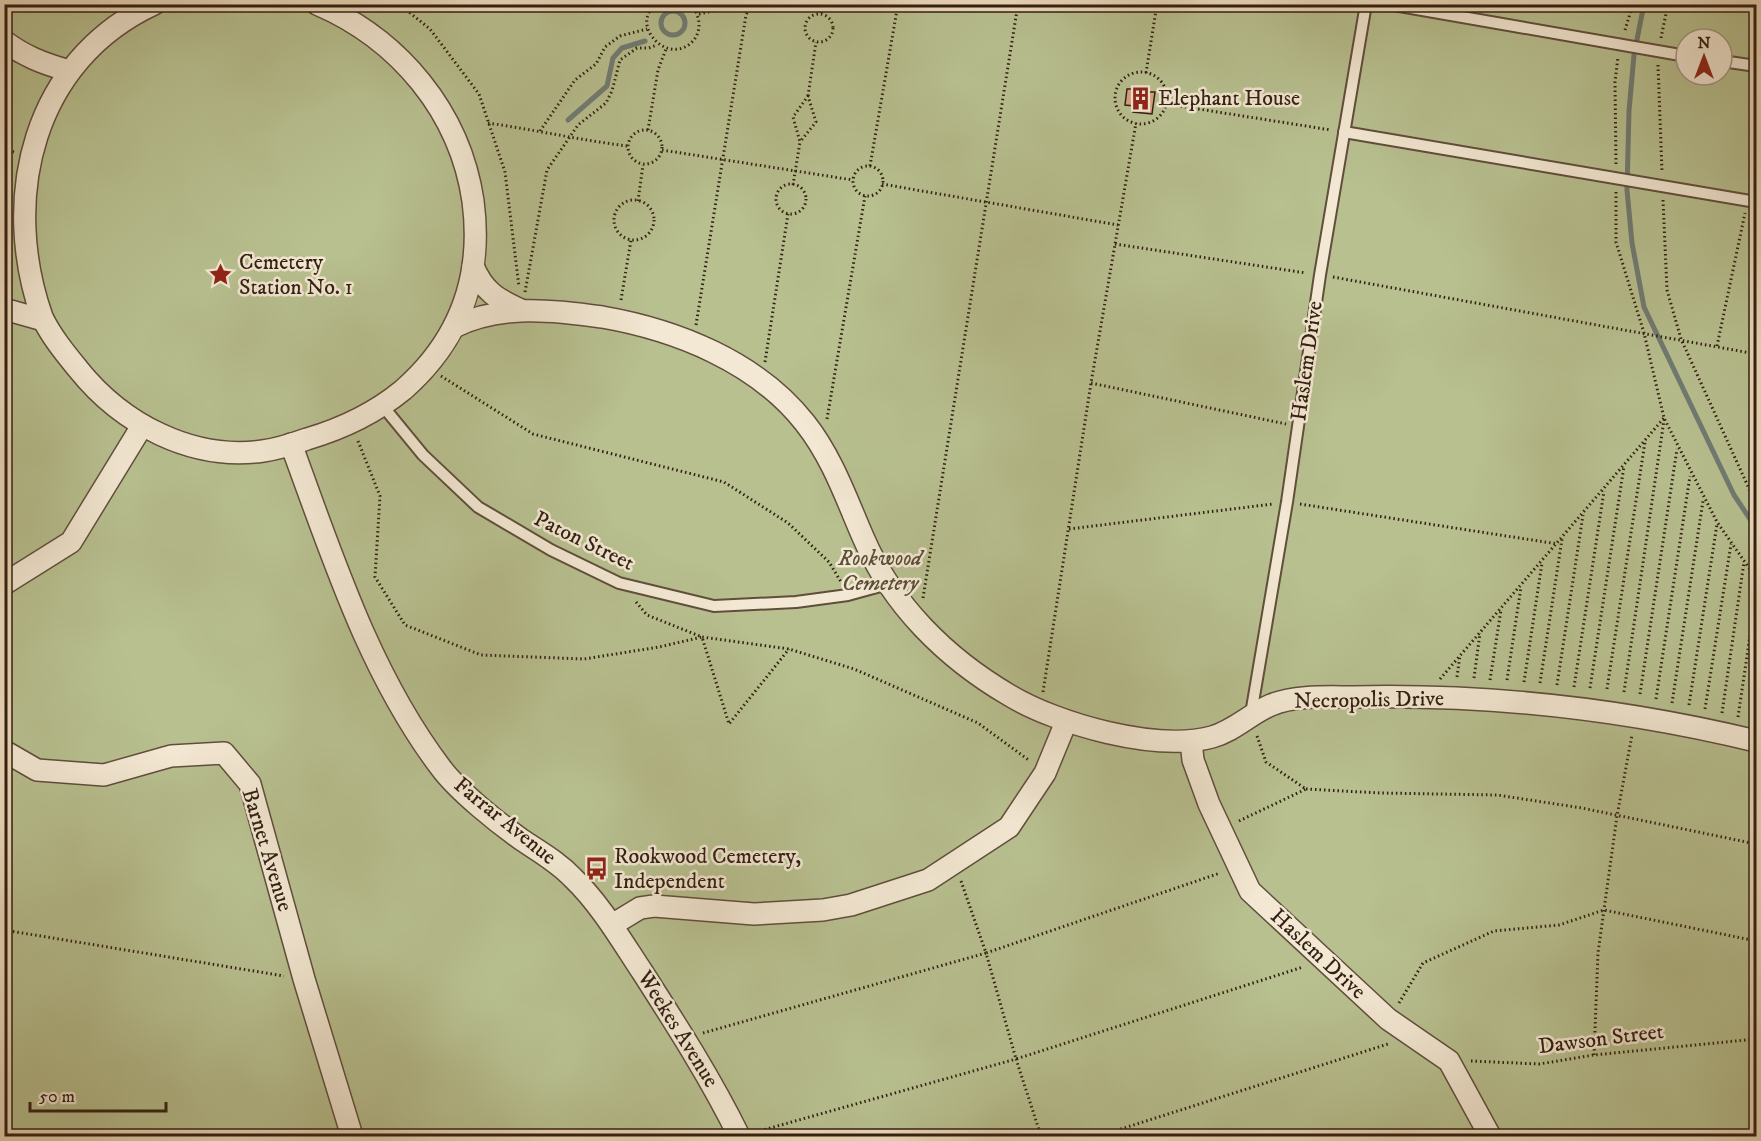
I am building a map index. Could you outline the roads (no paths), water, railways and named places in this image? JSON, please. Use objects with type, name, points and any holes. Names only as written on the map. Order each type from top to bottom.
[{"type":"street","points":[[149,6],[110,31],[66,70],[45,102],[36,121],[25,156],[18,189],[18,231],[21,254],[33,297],[43,320],[84,377],[102,395],[142,426],[172,440],[213,451],[263,451],[291,444],[351,423],[382,405],[413,381],[444,346],[454,327],[466,300],[473,266],[475,228],[470,182],[457,141],[438,105],[412,70],[390,51],[365,31],[316,4]]},
{"type":"street","points":[[4,41],[30,58],[66,70]]},
{"type":"street","name":"Necropolis Drive","points":[[473,266],[484,287],[492,296],[522,310]]},
{"type":"street","points":[[4,309],[43,320]]},
{"type":"street","name":"Necropolis Drive","points":[[454,327],[478,317],[522,310],[573,313],[618,320],[670,334],[740,366],[762,382],[805,423],[836,474],[874,561],[888,584],[919,624],[950,654],[983,678],[1040,712],[1066,722],[1125,736],[1191,741],[1226,732],[1268,706],[1291,700],[1433,697],[1555,704],[1755,731]]},
{"type":"street","points":[[4,584],[70,542],[142,426]]},
{"type":"street","name":"Farrar Avenue","points":[[291,444],[349,596],[392,692],[415,731],[443,771],[503,825],[556,862],[573,877],[612,925]]},
{"type":"street","points":[[612,925],[640,908],[654,906],[754,914],[837,908],[928,880],[1010,827],[1046,773],[1066,722]]},
{"type":"street","name":"Haslem Drive","points":[[1191,741],[1193,760],[1199,777],[1250,891],[1388,1019],[1449,1061],[1490,1137]]},
{"type":"street","name":"Barnet Avenue","points":[[4,751],[37,770],[104,775],[171,756],[224,753],[250,784],[304,979],[352,1137]]},
{"type":"street","name":"Weekes Avenue","points":[[612,925],[746,1135]]},
{"type":"lane","name":"Haslem Drive","points":[[1251,718],[1287,502],[1320,275],[1366,4]]},
{"type":"lane","points":[[1389,4],[1674,54]]},
{"type":"lane","points":[[1734,63],[1756,66]]},
{"type":"lane","points":[[1344,132],[1752,201]]},
{"type":"lane","name":"Paton Street","points":[[382,405],[423,454],[478,507],[550,550],[619,583],[714,606],[796,602],[848,595],[888,584]]},
{"type":"waterway","points":[[1644,4],[1634,55],[1629,111],[1627,190],[1632,243],[1644,307],[1734,495],[1756,528]]},
{"type":"waterway","points":[[673,11],[678,12],[684,18],[685,23],[684,28],[678,34],[673,35],[668,34],[662,28],[661,23],[662,18],[668,12],[673,11]]},
{"type":"waterway","points":[[568,120],[607,86],[613,58],[622,48],[645,41]]},
{"type":"place","name":"Elephant House","points":[[1140,98]]},
{"type":"place","name":"Cemetery Station No. 1","points":[[221,275]]},
{"type":"place","name":"Rookwood Cemetery, Independent","points":[[596,869]]},
{"type":"park label","name":"Rookwood Cemetery","points":[[880,570]]}]
